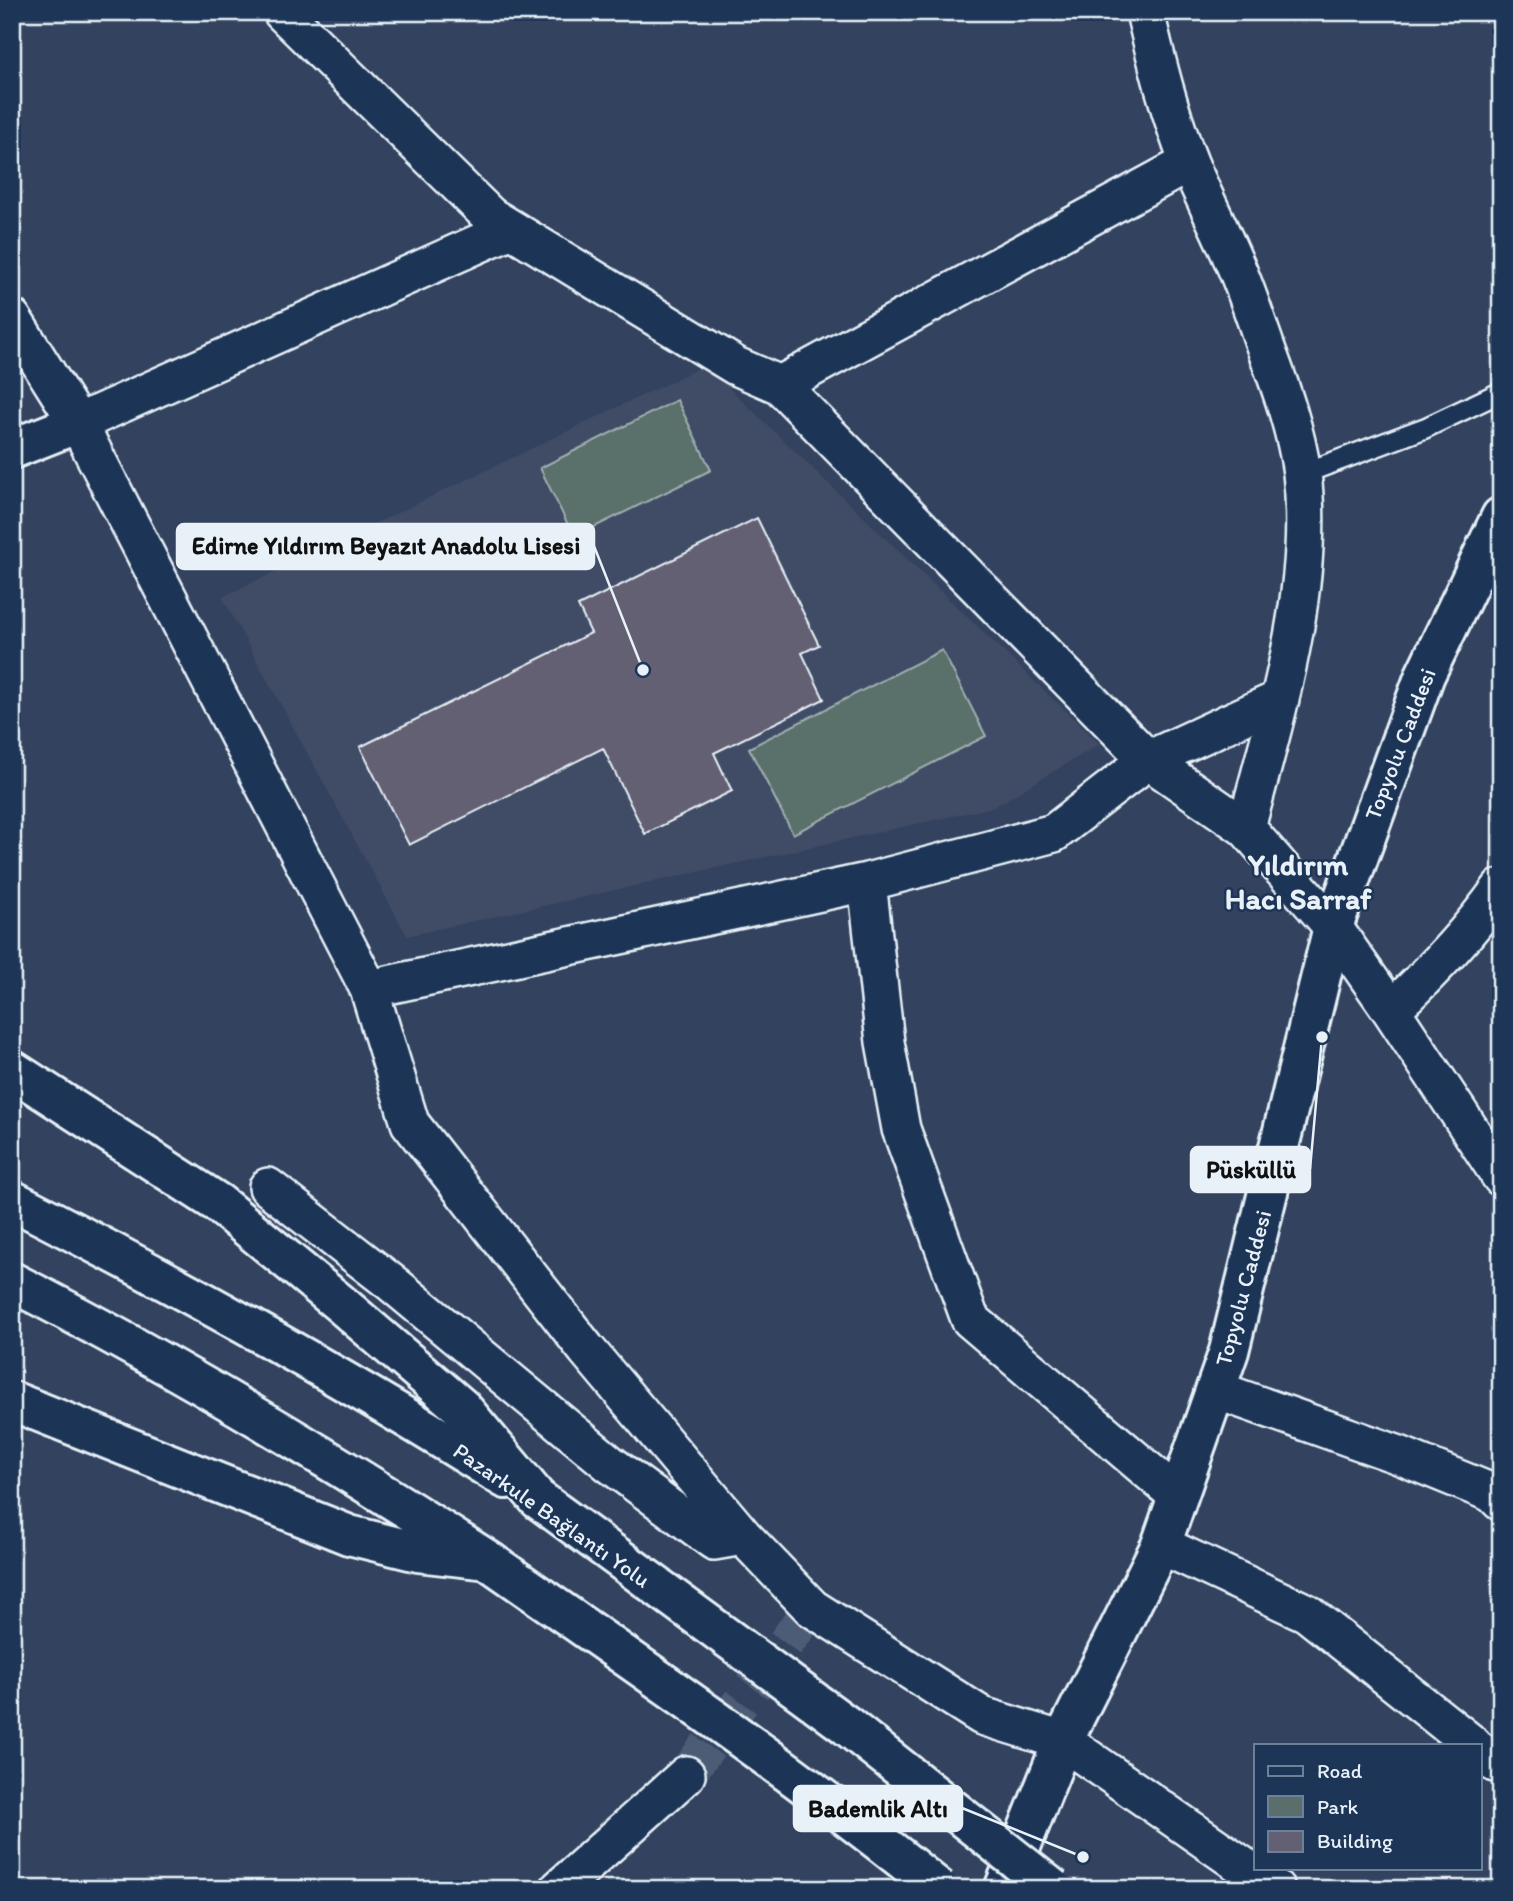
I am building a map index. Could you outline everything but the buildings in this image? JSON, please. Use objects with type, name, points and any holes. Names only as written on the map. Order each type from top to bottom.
[{"type":"main road","points":[[12,449],[78,423]]},
{"type":"main road","name":"Topyolu Caddesi","points":[[1004,1889],[1063,1741],[1161,1545],[1229,1351],[1333,927],[1424,675],[1501,517]]},
{"type":"main road","points":[[12,1070],[218,1203],[462,1408],[538,1499]]},
{"type":"main road","name":"Pazarkule Bağlantı Yolu","points":[[12,1200],[140,1266],[283,1345],[412,1420],[538,1499],[846,1725],[1053,1889]]},
{"type":"main road","points":[[12,1282],[255,1414],[489,1561],[681,1695],[889,1848],[939,1889]]},
{"type":"main road","points":[[12,1401],[349,1535],[418,1552],[489,1561]]},
{"type":"street","points":[[282,12],[490,216],[736,366],[780,385],[1148,760],[1246,828],[1333,927],[1501,1177]]},
{"type":"street","points":[[1145,12],[1156,61],[1189,163],[1235,265],[1283,392],[1302,474],[1305,535],[1301,583],[1280,699],[1246,828]]},
{"type":"street","points":[[780,385],[1189,163]]},
{"type":"street","points":[[78,423],[511,229]]},
{"type":"street","points":[[12,318],[78,423],[369,989],[410,1123],[586,1349],[743,1536],[812,1608],[982,1716],[1063,1741],[1276,1889]]},
{"type":"street","points":[[369,989],[867,882],[1054,833],[1148,760],[1280,699]]},
{"type":"street","points":[[867,882],[885,1042],[901,1129],[970,1319],[1178,1496]]},
{"type":"street","points":[[1391,1010],[1428,976],[1466,934],[1501,888]]},
{"type":"street","points":[[268,1188],[393,1284],[610,1464],[713,1541],[743,1536]]},
{"type":"street","points":[[1216,1390],[1399,1455],[1492,1493],[1501,1502]]},
{"type":"street","points":[[1161,1545],[1307,1613],[1472,1744]]},
{"type":"street","points":[[1482,1753],[1495,1763],[1501,1758]]},
{"type":"street","points":[[559,1889],[686,1775]]},
{"type":"lane","points":[[1302,474],[1425,428],[1501,392]]},
{"type":"shaded area","points":[[705,365],[1100,744],[994,807],[407,936],[222,597]]},
{"type":"green space","points":[[677,400],[711,470],[574,537],[540,468]]},
{"type":"green space","points":[[942,650],[986,736],[793,834],[749,748]]},
{"type":"tunnel","points":[[686,1775],[812,1608]]},
{"type":"place","name":"Edirne Yıldırım Beyazıt Anadolu Lisesi","points":[[643,670]]},
{"type":"place","name":"Püsküllü","points":[[1322,1037]]},
{"type":"place","name":"Bademlik Altı","points":[[1083,1857]]},
{"type":"district","name":"Yıldırım Hacı Sarraf","points":[[1298,882]]}]
